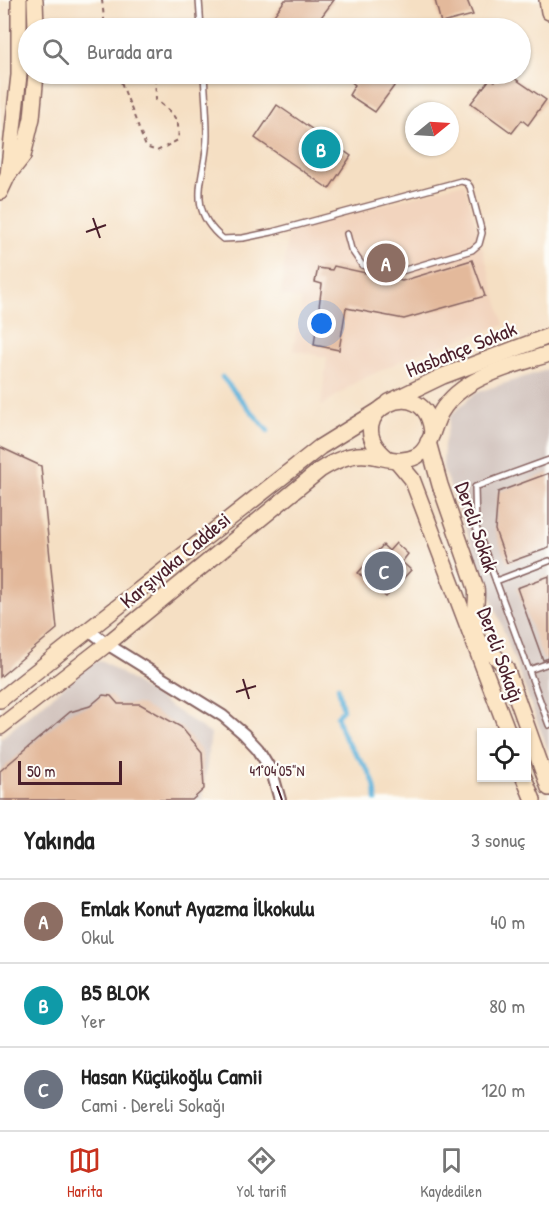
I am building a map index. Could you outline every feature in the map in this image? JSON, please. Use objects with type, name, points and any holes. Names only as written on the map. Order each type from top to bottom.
[{"type":"main road","points":[[19,0],[19,18]]},
{"type":"main road","points":[[35,0],[36,18]]},
{"type":"main road","points":[[547,0],[549,12]]},
{"type":"main road","points":[[0,192],[18,75]]},
{"type":"main road","points":[[4,173],[23,156],[32,118],[35,84]]},
{"type":"main road","name":"Hasbahçe Sokak","points":[[384,406],[443,376],[549,336]]},
{"type":"main road","name":"Hasbahçe Sokak","points":[[430,438],[442,411],[461,389],[495,372],[549,354]]},
{"type":"main road","points":[[408,401],[424,410],[428,417],[430,438],[421,454],[412,459],[392,460],[378,451],[372,441],[370,430],[384,406],[408,401]]},
{"type":"main road","name":"Karşıyaka Caddesi","points":[[0,700],[320,447],[384,406]]},
{"type":"main road","name":"Dereli Sokak","points":[[430,438],[440,485],[476,588],[474,629],[476,635],[502,661],[508,673],[549,788]]},
{"type":"main road","name":"Karşıyaka Caddesi","points":[[0,727],[107,644],[320,470],[332,462],[351,455],[366,455],[392,460]]},
{"type":"main road","name":"Dereli Sokağı","points":[[392,460],[412,479],[506,728]]},
{"type":"main road","points":[[526,782],[533,800]]},
{"type":"street","points":[[89,630],[107,644],[216,712],[244,734],[258,749],[272,772],[280,800]]},
{"type":"lane","points":[[199,0],[200,18]]},
{"type":"lane","points":[[204,84],[207,137],[199,183],[199,201],[212,229],[223,239],[243,238],[272,232],[461,181],[470,187],[482,233],[479,244],[472,250],[395,273],[362,265],[351,249],[347,234]]},
{"type":"lane","points":[[549,460],[475,488],[476,527],[549,725]]},
{"type":"lane","points":[[496,581],[549,561]]},
{"type":"lane","points":[[529,670],[549,663]]},
{"type":"path","points":[[102,0],[104,18]]},
{"type":"path","points":[[122,84],[146,147],[157,151],[178,140],[179,131],[178,121],[156,100],[155,84]]},
{"type":"shaded area","points":[[464,183],[504,325],[416,354],[356,382],[321,406],[327,357],[293,350],[302,300],[281,296],[288,230]]},
{"type":"shaded area","points":[[549,369],[549,753],[443,468],[444,445],[451,415],[475,393]]},
{"type":"shaded area","points":[[103,661],[211,734],[202,800],[0,800],[0,739],[94,662]]},
{"type":"building","points":[[285,0],[334,0],[320,18],[272,18]]},
{"type":"building","points":[[435,0],[467,0],[473,15],[461,18],[440,18]]},
{"type":"building","points":[[396,84],[375,112],[349,95],[355,85]]},
{"type":"building","points":[[486,84],[523,84],[546,100],[528,125],[522,120],[512,133],[471,103]]},
{"type":"building","points":[[277,105],[351,156],[329,189],[255,138]]},
{"type":"building","points":[[472,260],[485,296],[404,319],[346,308],[339,350],[314,345],[322,284],[315,282],[318,268],[332,270],[334,266],[402,281]]},
{"type":"building","points":[[0,447],[41,466],[57,629],[0,677]]},
{"type":"building","points":[[549,473],[549,548],[507,563],[495,530],[498,492]]},
{"type":"building","points":[[396,543],[408,554],[402,562],[411,570],[386,597],[358,573],[383,545],[389,551]]},
{"type":"building","points":[[549,576],[549,658],[543,660],[517,588]]},
{"type":"building","points":[[103,695],[111,696],[118,704],[140,704],[181,727],[202,752],[204,789],[192,800],[0,800],[0,771],[70,712],[90,706]]},
{"type":"waterway","points":[[222,377],[268,431]]},
{"type":"waterway","points":[[338,686],[343,710],[337,716],[340,728],[369,772],[373,780],[376,800]]},
{"type":"place","name":"B5 BLOK","points":[[321,149]]},
{"type":"place","name":"Emlak Konut Ayazma İlkokulu","points":[[386,263]]},
{"type":"place","name":"Hasan Küçükoğlu Camii","points":[[384,571]]}]
